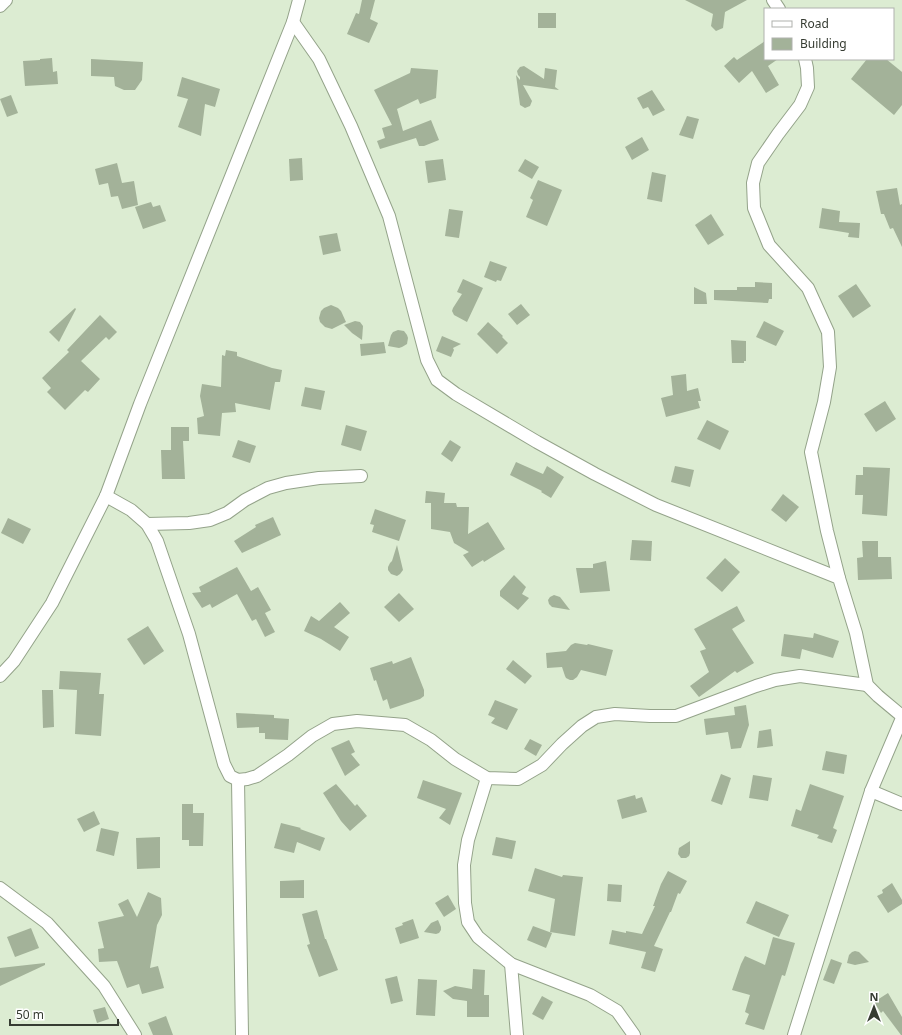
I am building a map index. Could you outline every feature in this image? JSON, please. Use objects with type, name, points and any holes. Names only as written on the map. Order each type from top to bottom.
[{"type":"street","points":[[0,6],[6,0]]},
{"type":"street","points":[[0,676],[14,661],[52,603],[106,496],[140,404],[293,22],[299,0]]},
{"type":"street","points":[[293,22],[319,59],[351,126],[389,216],[427,360],[437,380],[456,394],[537,442],[594,474],[656,505],[839,578]]},
{"type":"street","points":[[794,1035],[871,791],[902,717],[867,685],[856,633],[839,578],[827,531],[811,452],[824,402],[830,367],[828,332],[808,288],[770,244],[754,208],[753,183],[758,163],[800,105],[808,87],[805,60]]},
{"type":"street","points":[[147,524],[189,523],[210,520],[227,513],[245,500],[268,488],[286,483],[319,478],[361,476]]},
{"type":"street","points":[[106,496],[131,510],[147,524],[157,541],[189,634],[224,764],[230,776],[238,780],[257,776],[288,755],[312,736],[333,724],[357,721],[405,725],[431,740],[455,759],[487,778],[518,779],[542,765],[582,726],[596,717],[615,714],[676,716],[756,686],[775,680],[800,676],[867,685]]},
{"type":"street","points":[[487,778],[468,840],[464,865],[465,903],[468,922],[478,936],[511,964],[590,995],[617,1011],[634,1035]]},
{"type":"street","points":[[238,780],[242,1035]]},
{"type":"street","points":[[871,791],[902,804]]},
{"type":"street","points":[[0,888],[47,923],[104,986],[135,1035]]},
{"type":"street","points":[[511,964],[517,1035]]},
{"type":"building","points":[[362,0],[375,0],[370,19],[378,23],[369,43],[347,34],[356,13],[359,14]]},
{"type":"building","points":[[685,0],[747,0],[725,12],[723,28],[716,31],[711,26],[713,14]]},
{"type":"building","points":[[538,13],[556,13],[556,28],[538,28]]},
{"type":"building","points":[[764,42],[764,60],[777,60],[768,66],[779,85],[766,93],[752,71],[739,83],[724,66],[734,57],[737,60]]},
{"type":"building","points":[[52,58],[53,72],[57,71],[58,84],[25,86],[23,61]]},
{"type":"building","points":[[91,59],[143,62],[142,80],[135,90],[124,90],[115,86],[114,77],[91,76]]},
{"type":"building","points":[[866,60],[887,60],[902,72],[902,105],[894,115],[851,79]]},
{"type":"building","points":[[524,66],[544,79],[545,68],[557,70],[555,87],[559,90],[523,85],[532,101],[530,106],[525,108],[520,105],[516,75],[520,80],[517,71],[520,67]]},
{"type":"building","points":[[411,68],[438,70],[436,98],[420,104],[418,99],[397,109],[403,131],[431,120],[439,140],[424,146],[419,146],[416,138],[380,149],[377,141],[385,138],[382,128],[392,125],[374,90],[410,73]]},
{"type":"building","points":[[182,77],[220,89],[215,107],[205,104],[201,136],[178,127],[188,99],[177,96]]},
{"type":"building","points":[[652,90],[665,110],[653,116],[648,107],[643,109],[637,98]]},
{"type":"building","points":[[11,95],[18,113],[7,117],[0,99]]},
{"type":"building","points":[[687,116],[699,119],[693,139],[679,135]]},
{"type":"building","points":[[642,137],[649,150],[632,160],[625,147]]},
{"type":"building","points":[[302,158],[303,180],[290,181],[289,159]]},
{"type":"building","points":[[443,159],[446,180],[428,183],[425,161]]},
{"type":"building","points":[[525,159],[539,167],[532,179],[518,171]]},
{"type":"building","points":[[117,163],[122,183],[134,181],[138,205],[122,209],[118,196],[111,197],[108,183],[99,185],[95,169]]},
{"type":"building","points":[[652,172],[666,175],[662,202],[647,199]]},
{"type":"building","points":[[538,180],[562,190],[547,226],[526,217],[533,200],[530,198]]},
{"type":"building","points":[[897,188],[900,205],[902,204],[902,247],[893,228],[890,229],[884,214],[881,214],[876,191]]},
{"type":"building","points":[[151,202],[153,207],[160,205],[166,221],[143,229],[135,207]]},
{"type":"building","points":[[822,208],[840,211],[839,222],[860,223],[859,238],[848,237],[849,233],[819,228]]},
{"type":"building","points":[[449,209],[463,211],[459,238],[445,236]]},
{"type":"building","points":[[711,214],[724,235],[708,245],[695,225]]},
{"type":"building","points":[[337,233],[341,251],[323,255],[319,236]]},
{"type":"building","points":[[490,261],[507,267],[501,281],[497,280],[496,282],[484,277]]},
{"type":"building","points":[[463,279],[483,288],[467,322],[454,315],[452,311],[462,294],[457,292]]},
{"type":"building","points":[[755,282],[772,283],[772,299],[769,299],[768,303],[714,300],[714,290],[737,290],[737,287],[755,287]]},
{"type":"building","points":[[856,284],[871,306],[853,318],[838,296]]},
{"type":"building","points":[[694,287],[706,293],[707,304],[694,304]]},
{"type":"building","points":[[521,304],[530,315],[517,325],[508,314]]},
{"type":"building","points":[[331,305],[341,311],[346,322],[332,329],[325,327],[320,322],[319,318],[321,311]]},
{"type":"building","points":[[75,308],[76,309],[59,342],[49,332]]},
{"type":"building","points":[[100,315],[117,332],[109,340],[106,337],[81,361],[100,379],[88,392],[85,390],[65,410],[47,392],[51,388],[42,378],[69,352],[67,350]]},
{"type":"building","points":[[355,321],[360,322],[363,326],[362,340],[344,325]]},
{"type":"building","points":[[764,321],[784,331],[776,346],[756,337]]},
{"type":"building","points":[[488,322],[503,336],[502,337],[508,343],[497,354],[477,334]]},
{"type":"building","points":[[398,330],[404,331],[407,335],[407,344],[399,348],[388,346],[391,335],[393,332]]},
{"type":"building","points":[[442,336],[461,344],[453,348],[454,350],[451,357],[436,351]]},
{"type":"building","points":[[731,340],[746,341],[746,361],[744,361],[744,363],[732,363]]},
{"type":"building","points":[[384,342],[386,353],[361,356],[360,344]]},
{"type":"building","points":[[226,350],[237,352],[237,356],[282,370],[280,382],[275,382],[270,410],[235,403],[236,412],[222,413],[220,436],[198,434],[197,418],[204,416],[200,396],[202,384],[221,387],[222,355],[225,356]]},
{"type":"building","points":[[686,374],[687,391],[698,388],[701,401],[698,401],[700,408],[666,417],[661,398],[673,395],[671,376]]},
{"type":"building","points":[[305,387],[325,391],[321,410],[301,406]]},
{"type":"building","points":[[885,401],[896,419],[876,432],[864,414]]},
{"type":"building","points":[[707,420],[729,431],[720,450],[697,439]]},
{"type":"building","points":[[346,425],[367,431],[361,451],[341,445]]},
{"type":"building","points":[[171,427],[189,427],[189,441],[183,441],[185,479],[162,479],[161,450],[171,450]]},
{"type":"building","points":[[238,440],[256,446],[250,463],[232,457]]},
{"type":"building","points":[[450,440],[461,447],[452,462],[441,454]]},
{"type":"building","points":[[516,462],[543,474],[547,466],[564,477],[551,498],[541,492],[542,491],[510,475]]},
{"type":"building","points":[[675,466],[694,470],[690,487],[671,482]]},
{"type":"building","points":[[863,467],[890,468],[887,516],[862,514],[863,495],[855,495],[856,475],[863,475]]},
{"type":"building","points":[[426,491],[445,493],[444,503],[456,503],[457,507],[469,507],[468,534],[488,522],[505,549],[484,562],[483,560],[472,567],[463,555],[469,552],[454,543],[450,532],[431,529],[431,503],[425,503]]},
{"type":"building","points":[[783,494],[799,507],[786,522],[771,510]]},
{"type":"building","points":[[375,509],[406,520],[399,541],[372,532],[374,525],[370,524]]},
{"type":"building","points":[[273,517],[281,535],[242,553],[234,541],[256,527],[255,525]]},
{"type":"building","points":[[8,518],[31,529],[23,544],[1,533]]},
{"type":"building","points":[[632,540],[652,541],[651,561],[630,560]]},
{"type":"building","points":[[862,541],[878,541],[878,557],[891,557],[892,579],[858,580],[857,558],[863,557]]},
{"type":"building","points":[[397,545],[403,570],[397,576],[391,574],[388,567],[392,561]]},
{"type":"building","points":[[725,558],[740,572],[722,592],[706,578]]},
{"type":"building","points":[[606,561],[610,591],[580,593],[576,568],[593,568],[593,564]]},
{"type":"building","points":[[237,567],[251,591],[258,587],[271,610],[265,613],[275,632],[265,637],[256,619],[252,621],[237,594],[212,608],[210,604],[202,608],[192,593],[201,592],[199,587]]},
{"type":"building","points":[[514,575],[526,587],[522,594],[529,598],[518,610],[500,596],[500,591]]},
{"type":"building","points":[[399,593],[414,609],[399,622],[384,607]]},
{"type":"building","points":[[554,595],[560,597],[570,610],[552,607],[548,600]]},
{"type":"building","points":[[340,602],[350,613],[334,627],[349,637],[340,651],[321,639],[304,631],[311,616],[319,621]]},
{"type":"building","points":[[737,606],[745,621],[732,629],[754,663],[737,673],[735,671],[699,697],[690,686],[709,672],[700,651],[706,649],[694,629]]},
{"type":"building","points":[[148,626],[164,651],[144,665],[127,639]]},
{"type":"building","points":[[814,633],[839,641],[833,658],[802,649],[800,659],[781,656],[784,634],[813,638]]},
{"type":"building","points":[[575,643],[588,644],[613,650],[606,676],[581,670],[577,677],[570,680],[566,678],[562,667],[547,668],[546,653],[566,651]]},
{"type":"building","points":[[411,657],[424,690],[424,696],[420,699],[390,709],[387,699],[383,701],[370,668],[392,661],[393,664]]},
{"type":"building","points":[[513,660],[532,676],[525,684],[506,669]]},
{"type":"building","points":[[60,671],[101,673],[99,694],[104,694],[101,736],[75,734],[77,690],[59,689]]},
{"type":"building","points":[[42,690],[53,690],[54,727],[43,728]]},
{"type":"building","points":[[495,700],[518,709],[507,730],[491,723],[495,718],[488,715]]},
{"type":"building","points":[[746,705],[749,725],[741,748],[731,749],[728,732],[706,735],[704,719],[735,715],[734,707]]},
{"type":"building","points":[[236,713],[274,715],[274,718],[289,719],[288,740],[265,739],[265,733],[259,733],[259,727],[237,728]]},
{"type":"building","points":[[771,729],[773,746],[757,748],[759,731]]},
{"type":"building","points":[[530,739],[542,745],[536,756],[524,749]]},
{"type":"building","points":[[349,740],[355,752],[351,754],[360,765],[345,776],[331,748]]},
{"type":"building","points":[[826,751],[847,755],[844,774],[822,770]]},
{"type":"building","points":[[721,774],[731,778],[722,805],[711,801]]},
{"type":"building","points":[[753,775],[772,778],[768,801],[749,798]]},
{"type":"building","points":[[423,780],[462,793],[450,825],[439,818],[446,809],[417,798]]},
{"type":"building","points":[[336,784],[355,806],[357,804],[367,816],[350,831],[341,821],[323,793]]},
{"type":"building","points":[[810,784],[844,796],[833,828],[837,830],[832,843],[817,838],[819,835],[791,826],[796,809],[801,811]]},
{"type":"building","points":[[635,795],[636,799],[642,797],[647,812],[622,819],[617,800]]},
{"type":"building","points":[[182,804],[193,804],[193,813],[204,813],[203,846],[189,846],[189,840],[182,840]]},
{"type":"building","points":[[94,811],[100,824],[84,832],[77,819]]},
{"type":"building","points":[[281,823],[301,828],[300,829],[325,838],[320,851],[297,842],[294,853],[274,848]]},
{"type":"building","points":[[101,828],[119,832],[114,856],[96,851]]},
{"type":"building","points":[[160,837],[160,868],[137,869],[136,838]]},
{"type":"building","points":[[496,837],[516,841],[512,859],[492,855]]},
{"type":"building","points":[[690,841],[689,856],[686,858],[681,858],[678,854],[679,848]]},
{"type":"building","points":[[535,868],[562,877],[563,875],[583,877],[575,936],[550,932],[555,899],[528,891]]},
{"type":"building","points":[[668,871],[687,881],[680,894],[678,893],[671,912],[654,946],[663,949],[655,972],[641,968],[646,952],[609,944],[612,930],[642,934],[655,906],[653,906],[661,884]]},
{"type":"building","points":[[304,880],[304,898],[280,898],[280,881]]},
{"type":"building","points":[[892,883],[902,900],[902,904],[888,913],[877,896],[883,893],[882,890]]},
{"type":"building","points":[[608,884],[622,885],[621,902],[607,901]]},
{"type":"building","points":[[148,892],[161,898],[162,915],[157,925],[150,968],[158,966],[164,988],[142,994],[139,984],[127,988],[117,961],[99,962],[98,949],[104,948],[98,922],[124,916],[118,904],[128,899],[137,917]]},
{"type":"building","points":[[448,895],[456,909],[444,917],[435,903]]},
{"type":"building","points":[[756,901],[789,915],[779,937],[746,923]]},
{"type":"building","points":[[317,910],[325,939],[338,970],[319,977],[307,945],[310,944],[302,914]]},
{"type":"building","points":[[413,919],[419,938],[400,944],[395,928],[403,925],[402,923]]},
{"type":"building","points":[[438,920],[441,927],[439,933],[424,932],[431,923]]},
{"type":"building","points":[[533,926],[552,933],[546,948],[527,940]]},
{"type":"building","points":[[31,928],[39,948],[15,957],[7,937]]},
{"type":"building","points":[[773,937],[795,943],[785,976],[782,975],[764,1030],[745,1024],[749,1014],[745,1012],[750,995],[732,990],[745,956],[765,965]]},
{"type":"building","points":[[855,951],[859,952],[869,962],[855,965],[847,963],[849,955]]},
{"type":"building","points":[[831,959],[842,963],[834,984],[823,980]]},
{"type":"building","points":[[45,963],[45,965],[0,986],[0,968]]},
{"type":"building","points":[[473,969],[485,970],[484,995],[489,995],[489,1017],[467,1017],[467,1001],[453,999],[443,991],[455,986],[472,989]]},
{"type":"building","points":[[397,976],[403,1001],[391,1004],[385,979]]},
{"type":"building","points":[[418,979],[437,980],[435,1016],[416,1015]]},
{"type":"building","points":[[888,993],[902,1017],[902,1035],[883,1011],[881,1013],[874,1002]]},
{"type":"building","points":[[542,996],[553,1002],[543,1020],[532,1014]]},
{"type":"building","points":[[105,1007],[109,1019],[97,1023],[93,1010]]},
{"type":"building","points":[[166,1016],[173,1035],[153,1035],[148,1023]]}]
